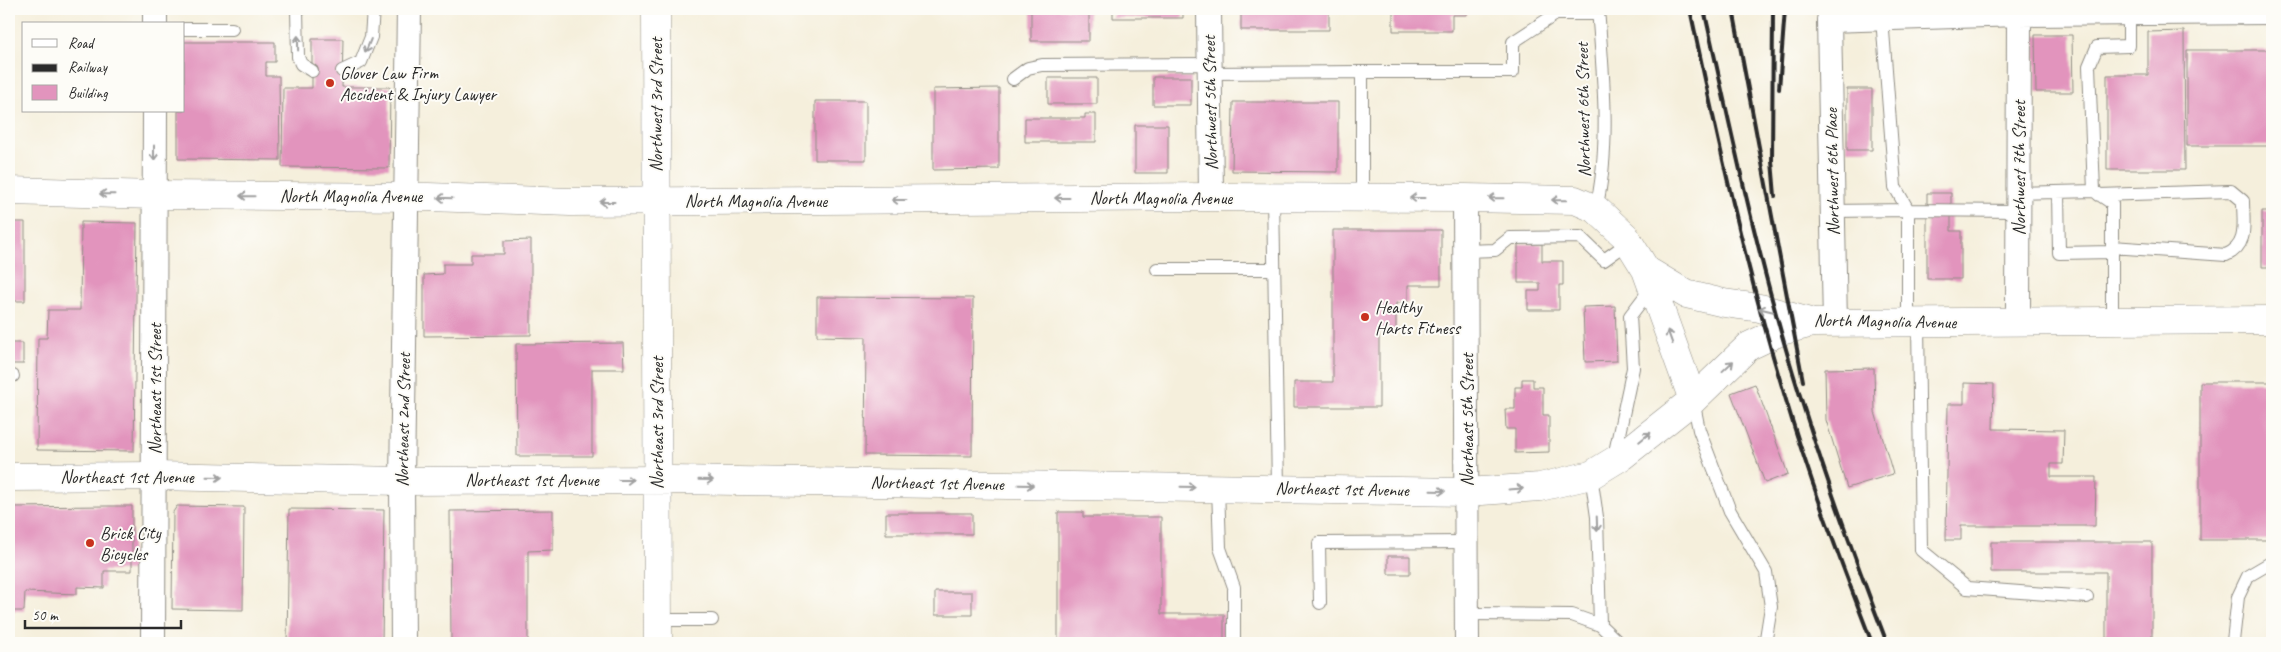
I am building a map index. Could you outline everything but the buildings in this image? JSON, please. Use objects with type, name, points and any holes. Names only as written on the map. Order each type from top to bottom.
[{"type":"main road","name":"Northwest 3rd Street","points":[[656,9],[656,202]]},
{"type":"main road","name":"North Magnolia Avenue","points":[[9,191],[155,195],[406,197],[570,202],[1210,197],[1575,200],[1596,209],[1629,242],[1649,278],[1686,294],[1724,303],[1760,308],[1824,323],[2272,320]]},
{"type":"main road","name":"Northeast 3rd Street","points":[[656,202],[658,631]]},
{"type":"main road","points":[[1649,278],[1693,400]]},
{"type":"main road","name":"Northeast 1st Avenue","points":[[9,477],[155,476],[402,480],[657,480],[1467,492],[1540,487],[1602,469],[1693,400],[1749,346],[1781,332],[1824,323]]},
{"type":"street","points":[[155,9],[155,22]]},
{"type":"street","name":"Northeast 2nd Street","points":[[403,643],[402,480],[409,9]]},
{"type":"street","name":"Northwest 5th Street","points":[[1209,9],[1210,197]]},
{"type":"street","points":[[1870,15],[1946,12],[2129,14],[2272,12]]},
{"type":"street","name":"Northwest 7th Street","points":[[2018,322],[2019,14]]},
{"type":"street","name":"Northwest 6th Place","points":[[1824,323],[1833,211],[1828,20],[1870,15]]},
{"type":"street","name":"Northeast 1st Street","points":[[153,643],[155,112]]},
{"type":"street","name":"Northeast 5th Street","points":[[1465,198],[1467,643]]},
{"type":"lane","points":[[298,9],[298,57],[300,64],[312,71]]},
{"type":"lane","points":[[342,71],[361,62],[371,37],[373,9]]},
{"type":"lane","points":[[1013,79],[1028,68],[1042,65],[1362,72],[1513,72],[1513,42],[1556,14],[1598,11]]},
{"type":"lane","name":"Northwest 6th Street","points":[[1596,209],[1604,177],[1602,66],[1598,11]]},
{"type":"lane","points":[[2097,193],[2089,66],[2097,47],[2129,46],[2129,14]]},
{"type":"lane","points":[[1870,15],[1895,187],[1908,210],[1922,550],[1966,588],[2086,597]]},
{"type":"lane","points":[[185,29],[232,29]]},
{"type":"lane","points":[[1362,72],[1362,198]]},
{"type":"lane","points":[[1833,211],[1908,210],[2018,202],[2058,192],[2231,191],[2243,201],[2243,240],[2236,250],[2226,255],[2112,249],[2059,253],[2058,192]]},
{"type":"lane","points":[[2097,193],[2112,203],[2112,321]]},
{"type":"lane","points":[[1273,197],[1278,488]]},
{"type":"lane","points":[[1466,250],[1494,250],[1510,238],[1580,237],[1604,260],[1629,242]]},
{"type":"lane","points":[[1158,269],[1274,269]]},
{"type":"lane","points":[[1600,625],[1597,517],[1602,469],[1633,368],[1630,316],[1649,278]]},
{"type":"lane","points":[[1693,400],[1699,430],[1730,511],[1766,572],[1771,606],[1766,638],[1761,643]]},
{"type":"lane","points":[[1218,487],[1220,548],[1234,587],[1234,643]]},
{"type":"lane","points":[[1320,603],[1319,543],[1467,542]]},
{"type":"lane","points":[[2233,641],[2238,597],[2248,576],[2272,562]]},
{"type":"lane","points":[[1467,614],[1572,615],[1600,625],[1619,643]]},
{"type":"lane","points":[[658,631],[712,620]]},
{"type":"railway","points":[[1690,9],[1732,201],[1769,343],[1814,486],[1872,643]]},
{"type":"railway","points":[[1704,9],[1750,212],[1781,332],[1831,489],[1887,643]]},
{"type":"railway","points":[[1733,9],[1803,381]]},
{"type":"railway","points":[[1773,9],[1772,161],[1775,196]]},
{"type":"railway","points":[[1779,89],[1785,9]]},
{"type":"place","name":"Glover Law Firm Accident & Injury Lawyer","points":[[330,83]]},
{"type":"place","name":"Healthy Harts Fitness","points":[[1365,317]]},
{"type":"place","name":"Brick City Bicycles","points":[[90,543]]}]
